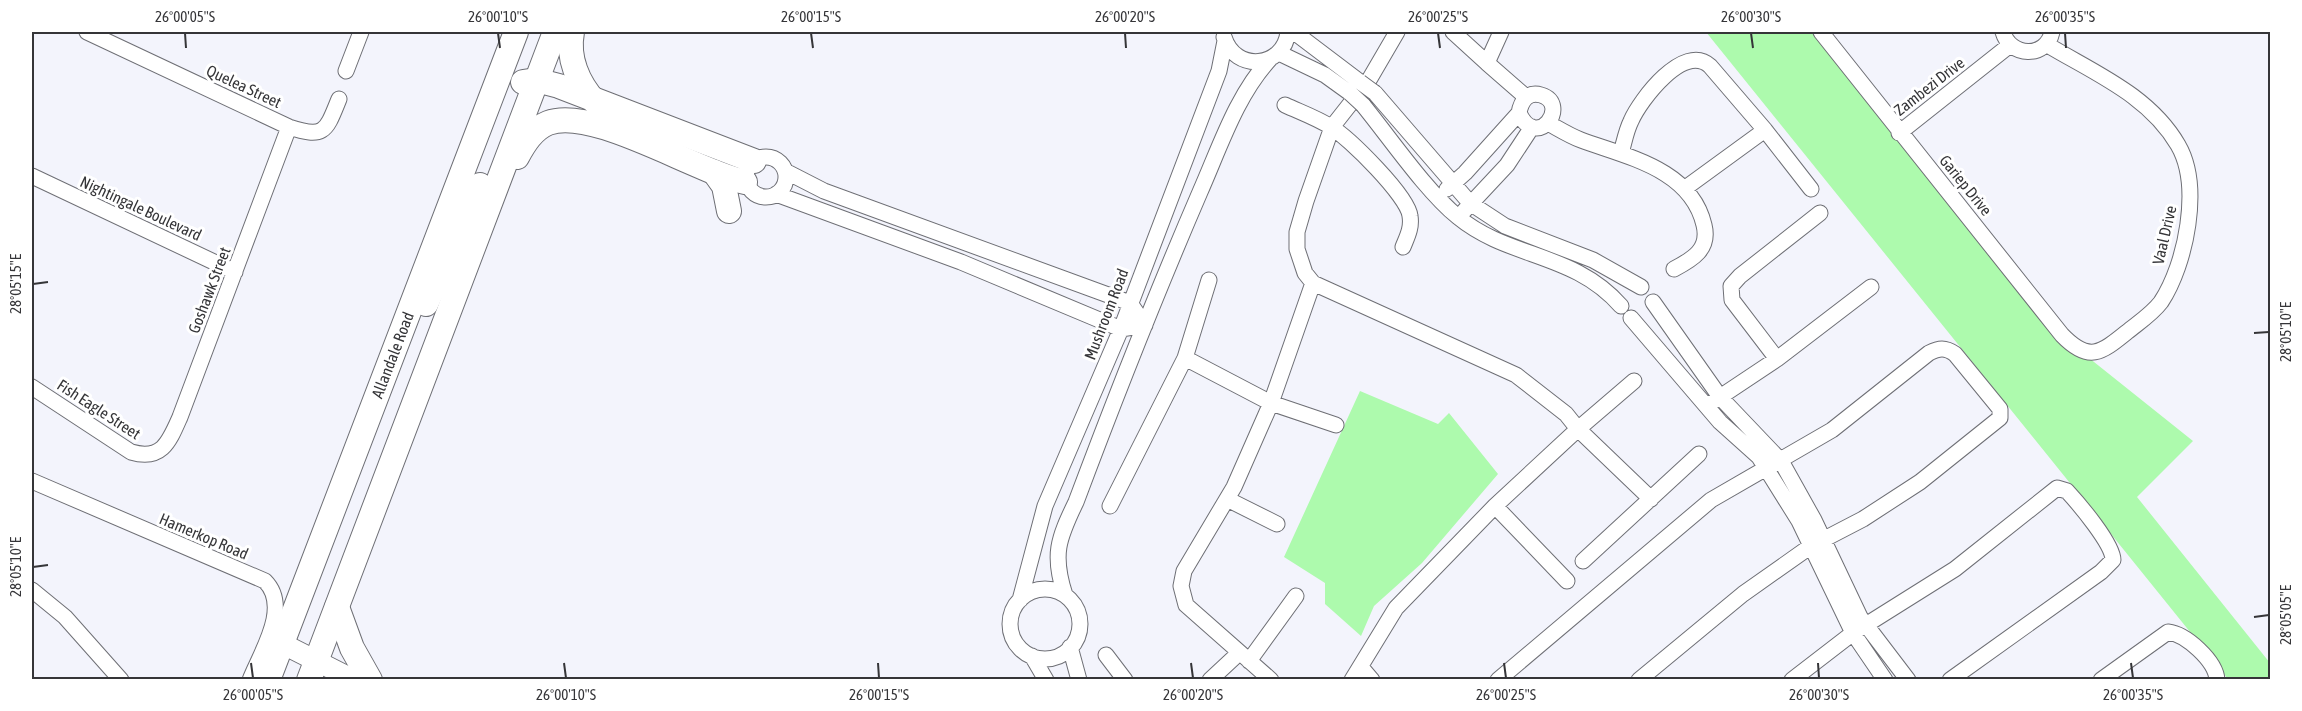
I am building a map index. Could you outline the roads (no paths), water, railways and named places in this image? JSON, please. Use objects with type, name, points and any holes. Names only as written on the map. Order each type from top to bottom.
[{"type":"main road","name":"Allandale Road","points":[[268,680],[516,32]]},
{"type":"main road","points":[[313,670],[555,32]]},
{"type":"main road","points":[[572,32],[571,52],[575,69],[579,81],[595,102]]},
{"type":"main road","points":[[381,384],[431,296],[470,211],[516,90],[526,80],[537,80],[595,102],[750,172]]},
{"type":"main road","points":[[478,236],[521,149],[533,133],[545,124],[557,121],[580,121],[602,128],[714,172],[750,172]]},
{"type":"main road","points":[[714,172],[724,186],[729,212]]},
{"type":"main road","points":[[337,607],[352,648],[370,680]]},
{"type":"street","name":"Quelea Street","points":[[87,32],[306,133],[321,132],[328,124],[339,99]]},
{"type":"street","points":[[346,71],[361,32]]},
{"type":"street","points":[[1065,595],[1056,566],[1060,539],[1145,325],[1234,114],[1256,74],[1275,56],[1287,40],[1288,32]]},
{"type":"street","points":[[1294,32],[1375,93],[1470,204],[1505,226],[1593,260],[1650,292],[1653,302],[1720,397],[1774,465],[1800,521],[1817,544],[1885,680]]},
{"type":"street","points":[[1397,32],[1369,80],[1332,127],[1297,232],[1297,249],[1305,273],[1313,283],[1515,375],[1566,414],[1578,429],[1651,500]]},
{"type":"street","points":[[1453,32],[1526,97]]},
{"type":"street","points":[[1487,63],[1501,32]]},
{"type":"street","name":"Gariep Drive","points":[[1821,32],[1899,133],[1949,190],[2062,334],[2074,346],[2089,352]]},
{"type":"street","points":[[1224,36],[1234,54],[1247,62],[1275,56],[1325,75],[1363,105],[1437,196],[1458,218],[1494,239],[1588,276],[1606,290],[1729,431],[1759,457],[1774,465]]},
{"type":"street","name":"Mushroom Road","points":[[1046,680],[1032,656],[1018,646],[1011,632],[1011,615],[1020,600],[1045,506],[1121,329],[1211,92],[1224,36]]},
{"type":"street","points":[[2006,38],[2024,52],[2040,49],[2049,38]]},
{"type":"street","name":"Zambezi Drive","points":[[1899,133],[2006,38]]},
{"type":"street","name":"Vaal Drive","points":[[2049,38],[2144,105],[2179,146],[2189,181],[2191,210],[2188,224],[2174,274],[2163,299],[2150,313],[2107,347],[2089,352]]},
{"type":"street","points":[[1621,153],[1631,121],[1646,97],[1680,64],[1697,60],[1710,66],[1765,130],[1811,189]]},
{"type":"street","points":[[1458,218],[1507,165],[1532,128],[1548,123],[1553,114],[1552,104],[1545,96],[1535,93],[1526,97],[1520,104],[1519,113],[1523,122],[1532,128]]},
{"type":"street","points":[[1285,105],[1332,127],[1382,174],[1406,204],[1411,228],[1403,247]]},
{"type":"street","points":[[1437,196],[1453,184],[1519,113]]},
{"type":"street","points":[[1548,123],[1578,139],[1621,153],[1659,169],[1684,189],[1701,212],[1706,238],[1702,250],[1696,256],[1674,269]]},
{"type":"street","name":"Goshawk Street","points":[[148,456],[162,449],[171,437],[289,127]]},
{"type":"street","points":[[1684,189],[1765,130]]},
{"type":"street","points":[[786,171],[785,184],[776,194],[770,197],[757,195],[750,172],[772,158],[786,171],[825,191],[1130,303],[1145,325]]},
{"type":"street","name":"Nightingale Boulevard","points":[[32,176],[235,272]]},
{"type":"street","points":[[776,194],[961,262],[1121,329],[1145,325]]},
{"type":"street","points":[[1777,359],[1732,300],[1731,286],[1740,276],[1820,213]]},
{"type":"street","points":[[1110,506],[1185,358],[1209,280]]},
{"type":"street","points":[[1271,680],[1186,604],[1180,586],[1184,571],[1227,499],[1271,403],[1313,283]]},
{"type":"street","points":[[1626,312],[1626,291],[1641,287]]},
{"type":"street","points":[[1707,406],[1777,359],[1871,287]]},
{"type":"street","points":[[1626,312],[1638,319],[1649,314],[1653,302]]},
{"type":"street","points":[[1498,680],[1711,500],[1832,430],[1935,350],[1947,349],[1954,354],[2000,409],[2000,417],[1920,482],[1863,519],[1817,544],[1743,594],[1638,680]]},
{"type":"street","points":[[1185,358],[1271,403],[1336,425]]},
{"type":"street","points":[[1372,680],[1356,673],[1396,608],[1495,506],[1634,381]]},
{"type":"street","name":"Fish Eagle Street","points":[[32,387],[124,449],[148,456]]},
{"type":"street","points":[[1583,561],[1699,454]]},
{"type":"street","name":"Hamerkop Road","points":[[32,481],[265,581],[274,595],[275,614],[250,680]]},
{"type":"street","points":[[1792,680],[1859,629],[1955,569],[2058,488],[2067,491],[2105,541],[2113,554],[2113,560],[2101,572],[1950,680]]},
{"type":"street","points":[[1227,499],[1277,524]]},
{"type":"street","points":[[1495,506],[1567,581]]},
{"type":"street","points":[[1020,600],[1041,589],[1058,591],[1065,595],[1076,608],[1079,624],[1070,647],[1079,680]]},
{"type":"street","points":[[32,590],[65,617],[121,680]]},
{"type":"street","points":[[1210,680],[1244,657],[1296,596]]},
{"type":"street","points":[[1859,629],[1908,680]]},
{"type":"street","points":[[2101,680],[2168,632],[2186,638],[2196,646],[2216,671],[2217,680]]},
{"type":"street","points":[[281,643],[313,670],[354,680]]},
{"type":"street","points":[[1032,656],[1048,658],[1070,647]]},
{"type":"street","points":[[1106,655],[1125,680]]}]
